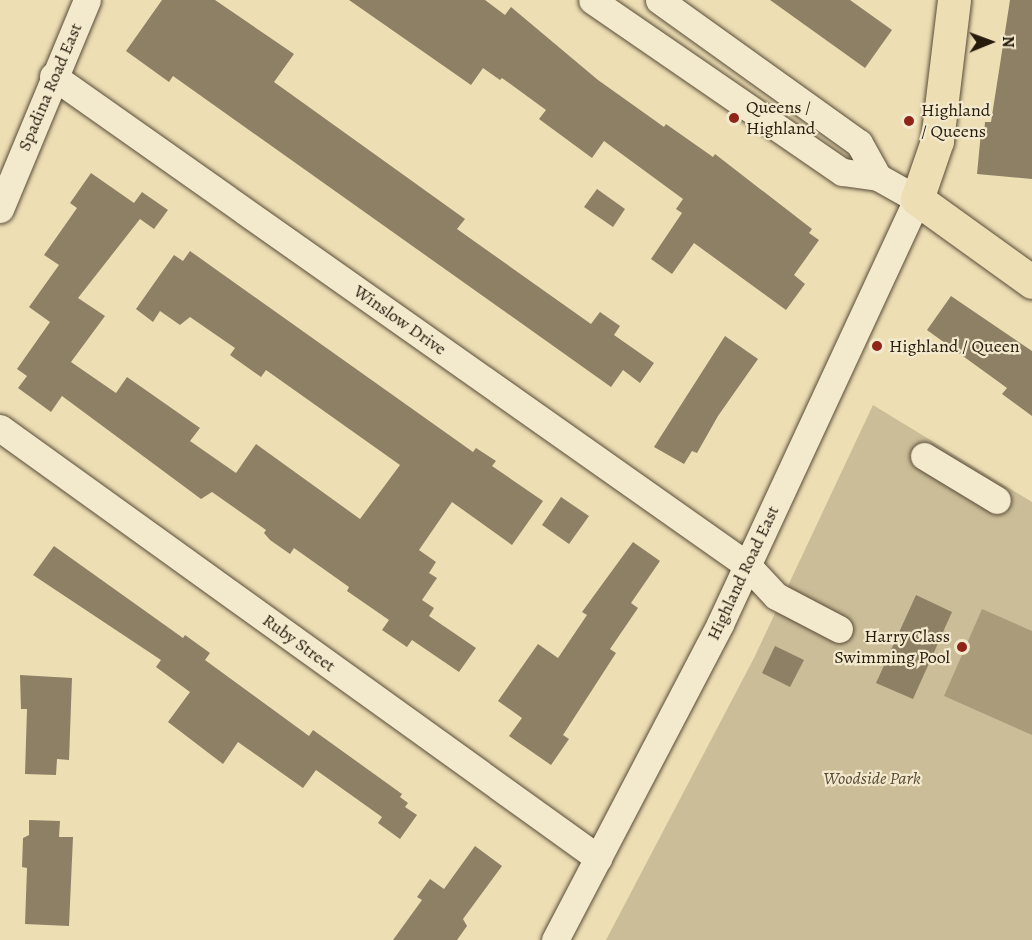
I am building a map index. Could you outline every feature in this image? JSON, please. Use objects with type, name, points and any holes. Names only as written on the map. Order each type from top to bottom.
[{"type":"main road","points":[[954,0],[937,141],[917,199],[1032,282]]},
{"type":"street","name":"Spadina Road East","points":[[0,209],[53,76],[87,0]]},
{"type":"street","points":[[592,0],[842,172],[878,177],[917,199]]},
{"type":"street","points":[[659,0],[859,143],[878,177]]},
{"type":"street","name":"Winslow Drive","points":[[53,76],[747,565],[776,596],[839,629]]},
{"type":"street","name":"Highland Road East","points":[[555,940],[747,565],[917,199]]},
{"type":"street","name":"Ruby Street","points":[[0,428],[598,858]]},
{"type":"street","points":[[924,456],[997,500]]},
{"type":"green space","name":"Woodside Park","points":[[873,405],[1032,502],[1032,940],[606,940],[754,658]]},
{"type":"shaded area","points":[[982,609],[1032,631],[1032,735],[944,696]]},
{"type":"building","points":[[162,0],[215,0],[294,54],[274,82],[465,219],[457,229],[591,324],[600,312],[620,326],[614,335],[654,363],[640,383],[623,370],[611,387],[173,76],[169,82],[126,51]]},
{"type":"building","points":[[349,0],[485,0],[505,15],[511,7],[598,80],[664,127],[666,124],[713,157],[715,154],[812,229],[809,233],[819,240],[794,275],[805,284],[786,310],[694,243],[672,274],[651,259],[682,213],[676,209],[683,199],[604,141],[592,158],[539,119],[546,110],[502,78],[500,80],[483,68],[471,85]]},
{"type":"building","points":[[770,0],[850,0],[892,30],[865,68]]},
{"type":"building","points":[[1010,0],[1032,0],[1032,179],[977,174],[981,132],[984,133],[985,122],[991,122]]},
{"type":"building","points":[[91,173],[134,203],[142,192],[168,210],[154,229],[140,219],[78,298],[105,316],[71,362],[116,393],[127,377],[200,428],[190,441],[236,473],[256,444],[360,519],[400,465],[266,370],[261,377],[230,355],[235,348],[190,317],[180,325],[160,311],[153,322],[136,309],[174,255],[183,261],[190,251],[473,452],[476,448],[496,461],[492,466],[543,501],[512,545],[452,502],[419,550],[436,562],[429,573],[437,578],[422,600],[434,608],[429,616],[476,648],[459,672],[412,640],[407,647],[382,630],[389,620],[347,591],[349,587],[294,548],[290,554],[270,540],[264,533],[266,530],[212,492],[201,499],[62,396],[51,412],[18,388],[27,376],[17,369],[50,322],[29,307],[59,265],[44,255],[77,208],[70,203]]},
{"type":"building","points":[[597,189],[625,209],[613,227],[584,207]]},
{"type":"building","points":[[951,296],[1032,351],[1032,416],[1002,394],[1007,388],[927,330]]},
{"type":"building","points":[[725,336],[758,359],[718,416],[697,453],[692,451],[684,464],[654,447]]},
{"type":"building","points":[[561,497],[589,516],[569,544],[542,525]]},
{"type":"building","points":[[633,542],[660,561],[631,603],[638,608],[610,649],[616,653],[563,735],[569,739],[551,765],[509,736],[522,718],[498,701],[538,644],[558,658],[587,615],[582,612]]},
{"type":"building","points":[[54,546],[183,638],[185,635],[210,653],[205,660],[309,736],[313,730],[402,794],[400,797],[408,803],[405,807],[417,815],[400,839],[378,823],[382,817],[316,770],[303,788],[238,742],[223,764],[168,722],[190,692],[156,667],[161,660],[33,575]]},
{"type":"building","points":[[916,595],[952,612],[913,699],[876,683]]},
{"type":"building","points":[[775,646],[804,660],[790,687],[762,673]]},
{"type":"building","points":[[20,675],[72,678],[69,760],[57,759],[56,775],[25,774],[27,709],[21,709]]},
{"type":"building","points":[[29,820],[60,821],[59,837],[73,837],[69,926],[25,924],[27,868],[22,867],[23,838],[29,835]]},
{"type":"building","points":[[475,846],[502,866],[463,919],[467,926],[457,940],[393,940],[422,900],[417,897],[430,879],[444,889]]},
{"type":"place","name":"Queens / Highland","points":[[734,118]]},
{"type":"place","name":"Highland / Queens","points":[[909,121]]},
{"type":"place","name":"Highland / Queen","points":[[877,346]]},
{"type":"place","name":"Harry Class Swimming Pool","points":[[962,647]]}]
